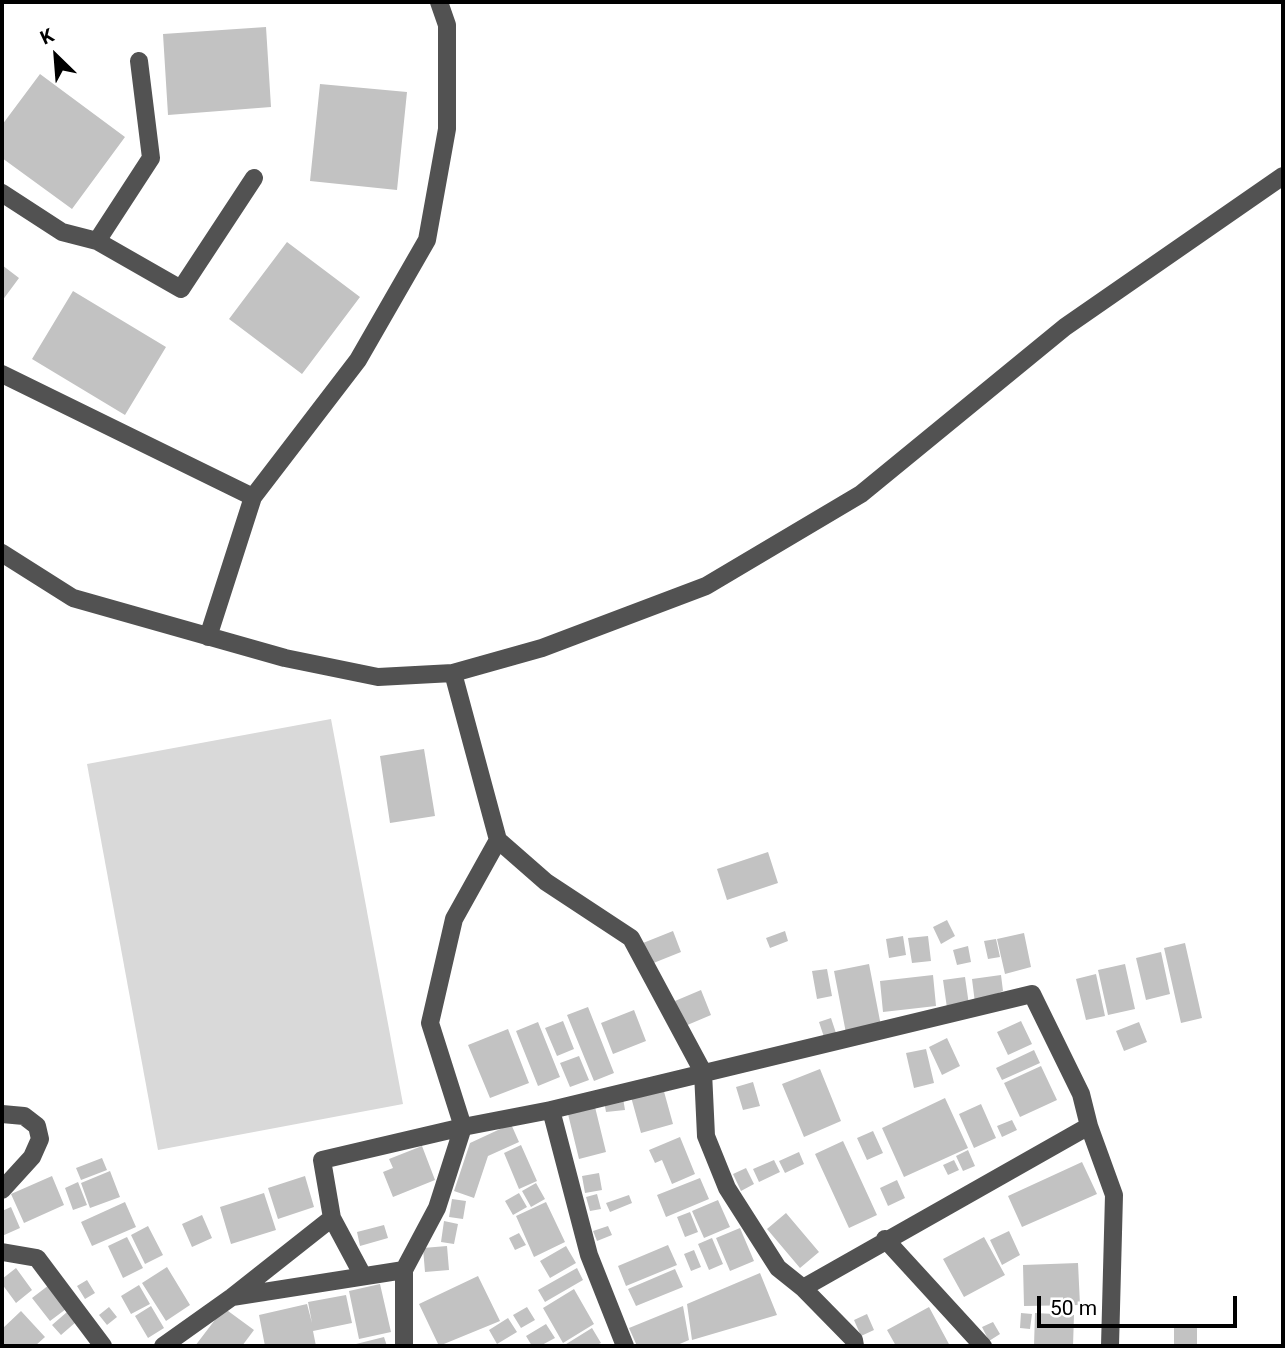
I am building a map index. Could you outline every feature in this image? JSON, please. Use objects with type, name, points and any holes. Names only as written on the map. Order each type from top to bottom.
[{"type":"street","points":[[208,637],[253,497],[358,360],[427,240],[447,129],[447,25],[439,2]]},
{"type":"street","points":[[97,241],[151,158],[139,61]]},
{"type":"street","points":[[2,553],[74,598],[208,637],[378,677],[453,673],[542,648],[706,586],[861,494],[1065,327],[1283,176]]},
{"type":"street","points":[[2,193],[62,232],[97,241],[181,289],[254,178]]},
{"type":"street","points":[[2,374],[253,497]]},
{"type":"street","points":[[453,673],[498,840],[546,882],[631,938],[703,1072],[706,1136],[727,1188],[778,1268],[803,1288],[854,1340],[855,1346]]},
{"type":"street","points":[[404,1346],[404,1270],[437,1208],[463,1127],[430,1023],[454,919],[498,840]]},
{"type":"street","points":[[362,1274],[332,1218],[322,1160],[463,1127],[551,1110],[1032,994],[1081,1094],[1089,1126],[1114,1195],[1110,1346]]},
{"type":"street","points":[[551,1110],[589,1255],[625,1346]]},
{"type":"street","points":[[2,1114],[24,1116],[37,1126],[40,1139],[32,1157],[2,1190]]},
{"type":"street","points":[[803,1288],[885,1239],[1089,1126]]},
{"type":"street","points":[[163,1346],[232,1297],[332,1218]]},
{"type":"street","points":[[885,1239],[984,1346]]},
{"type":"street","points":[[2,1252],[37,1258],[103,1346]]},
{"type":"street","points":[[232,1297],[327,1283],[362,1274],[404,1270]]},
{"type":"shaded area","points":[[331,719],[403,1104],[158,1150],[87,764]]},
{"type":"building","points":[[266,27],[271,107],[168,115],[163,34]]},
{"type":"building","points":[[40,74],[125,137],[72,209],[2,158],[2,125]]},
{"type":"building","points":[[320,84],[407,92],[397,190],[310,181]]},
{"type":"building","points":[[287,242],[360,297],[302,374],[229,319]]},
{"type":"building","points":[[2,265],[19,278],[2,301]]},
{"type":"building","points":[[73,291],[166,347],[125,415],[32,359]]},
{"type":"building","points":[[424,749],[435,816],[390,823],[380,756]]},
{"type":"building","points":[[768,852],[778,883],[727,900],[717,869]]},
{"type":"building","points":[[947,920],[955,936],[941,944],[933,927]]},
{"type":"building","points":[[673,931],[681,952],[651,964],[643,943]]},
{"type":"building","points":[[785,931],[788,941],[770,948],[766,938]]},
{"type":"building","points":[[1024,933],[1031,967],[1005,974],[997,939]]},
{"type":"building","points":[[903,936],[906,955],[889,958],[886,939]]},
{"type":"building","points":[[928,936],[931,961],[912,963],[908,938]]},
{"type":"building","points":[[996,939],[1000,957],[988,959],[984,941]]},
{"type":"building","points":[[1185,943],[1202,1018],[1181,1023],[1164,948]]},
{"type":"building","points":[[968,946],[971,962],[957,965],[953,950]]},
{"type":"building","points":[[1161,952],[1170,994],[1146,1000],[1136,958]]},
{"type":"building","points":[[869,964],[881,1026],[846,1033],[834,971]]},
{"type":"building","points":[[1125,964],[1135,1009],[1108,1015],[1098,970]]},
{"type":"building","points":[[827,969],[832,996],[817,999],[812,971]]},
{"type":"building","points":[[1096,974],[1105,1016],[1086,1020],[1076,979]]},
{"type":"building","points":[[933,975],[936,1006],[883,1012],[880,981]]},
{"type":"building","points":[[1001,975],[1003,991],[975,1003],[972,979]]},
{"type":"building","points":[[965,977],[969,1005],[947,1008],[943,980]]},
{"type":"building","points":[[701,990],[711,1015],[685,1026],[675,1001]]},
{"type":"building","points":[[588,1007],[614,1073],[594,1081],[567,1015]]},
{"type":"building","points":[[634,1010],[646,1041],[613,1054],[601,1023]]},
{"type":"building","points":[[831,1018],[836,1033],[824,1037],[819,1022]]},
{"type":"building","points":[[563,1021],[574,1049],[557,1056],[545,1028]]},
{"type":"building","points":[[1021,1021],[1032,1044],[1008,1055],[997,1032]]},
{"type":"building","points":[[538,1022],[560,1077],[538,1086],[516,1031]]},
{"type":"building","points":[[1139,1022],[1147,1042],[1124,1051],[1116,1031]]},
{"type":"building","points":[[508,1029],[529,1083],[490,1098],[468,1045]]},
{"type":"building","points":[[947,1038],[960,1066],[942,1075],[929,1047]]},
{"type":"building","points":[[926,1049],[934,1083],[914,1088],[906,1053]]},
{"type":"building","points":[[1034,1050],[1040,1063],[1002,1080],[996,1068]]},
{"type":"building","points":[[579,1056],[589,1080],[570,1087],[560,1063]]},
{"type":"building","points":[[1041,1066],[1057,1100],[1020,1117],[1004,1083]]},
{"type":"building","points":[[820,1069],[841,1121],[804,1137],[782,1084]]},
{"type":"building","points":[[753,1082],[760,1106],[743,1110],[736,1087]]},
{"type":"building","points":[[663,1088],[673,1124],[641,1133],[631,1097]]},
{"type":"building","points":[[623,1098],[625,1110],[606,1112],[604,1101]]},
{"type":"building","points":[[945,1098],[968,1148],[904,1177],[882,1128]]},
{"type":"building","points":[[981,1104],[996,1138],[974,1148],[959,1114]]},
{"type":"building","points":[[595,1107],[606,1152],[579,1159],[568,1114]]},
{"type":"building","points":[[1012,1120],[1017,1130],[1002,1137],[997,1126]]},
{"type":"building","points":[[511,1124],[519,1142],[488,1156],[474,1198],[454,1191],[470,1143]]},
{"type":"building","points":[[873,1131],[883,1153],[867,1160],[857,1138]]},
{"type":"building","points":[[680,1137],[695,1174],[672,1184],[662,1160],[655,1163],[649,1150]]},
{"type":"building","points":[[843,1141],[877,1215],[849,1228],[815,1154]]},
{"type":"building","points":[[521,1145],[537,1181],[519,1189],[504,1153]]},
{"type":"building","points":[[422,1146],[435,1180],[393,1197],[383,1172],[393,1168],[389,1159]]},
{"type":"building","points":[[968,1150],[975,1166],[963,1171],[956,1156]]},
{"type":"building","points":[[799,1152],[804,1164],[785,1173],[779,1161]]},
{"type":"building","points":[[102,1158],[107,1170],[81,1180],[76,1168]]},
{"type":"building","points":[[774,1160],[780,1172],[759,1182],[753,1169]]},
{"type":"building","points":[[954,1160],[959,1170],[948,1175],[943,1165]]},
{"type":"building","points":[[1082,1162],[1097,1194],[1022,1227],[1008,1196]]},
{"type":"building","points":[[746,1168],[754,1184],[741,1191],[733,1174]]},
{"type":"building","points":[[110,1171],[120,1197],[90,1208],[81,1183]]},
{"type":"building","points":[[599,1173],[602,1190],[585,1193],[582,1176]]},
{"type":"building","points":[[52,1176],[64,1205],[24,1223],[11,1194]]},
{"type":"building","points":[[305,1176],[314,1207],[278,1219],[268,1188]]},
{"type":"building","points":[[700,1178],[709,1199],[666,1217],[657,1195]]},
{"type":"building","points":[[897,1180],[905,1198],[888,1206],[880,1188]]},
{"type":"building","points":[[78,1182],[87,1205],[73,1210],[65,1188]]},
{"type":"building","points":[[536,1183],[545,1199],[531,1207],[522,1191]]},
{"type":"building","points":[[264,1193],[276,1230],[231,1244],[220,1207]]},
{"type":"building","points":[[519,1193],[527,1207],[513,1215],[505,1201]]},
{"type":"building","points":[[597,1194],[601,1209],[590,1211],[586,1197]]},
{"type":"building","points":[[629,1195],[632,1203],[610,1212],[606,1203]]},
{"type":"building","points":[[452,1199],[466,1201],[463,1219],[449,1217]]},
{"type":"building","points":[[718,1200],[730,1227],[704,1238],[692,1211]]},
{"type":"building","points":[[125,1202],[136,1227],[92,1246],[81,1222]]},
{"type":"building","points":[[546,1202],[565,1242],[534,1257],[516,1216]]},
{"type":"building","points":[[11,1207],[20,1228],[2,1236],[2,1211]]},
{"type":"building","points":[[690,1212],[698,1232],[685,1237],[677,1217]]},
{"type":"building","points":[[786,1213],[819,1252],[800,1268],[767,1229]]},
{"type":"building","points":[[202,1215],[212,1238],[192,1247],[182,1224]]},
{"type":"building","points":[[444,1221],[458,1224],[454,1244],[441,1242]]},
{"type":"building","points":[[384,1225],[388,1238],[360,1246],[357,1232]]},
{"type":"building","points":[[148,1226],[163,1255],[145,1264],[131,1235]]},
{"type":"building","points":[[608,1226],[612,1235],[597,1241],[593,1231]]},
{"type":"building","points":[[740,1228],[754,1261],[730,1271],[716,1238]]},
{"type":"building","points":[[1009,1231],[1020,1255],[1002,1265],[990,1240]]},
{"type":"building","points":[[519,1233],[526,1245],[515,1250],[509,1238]]},
{"type":"building","points":[[127,1237],[143,1268],[123,1278],[108,1246]]},
{"type":"building","points":[[984,1237],[1005,1275],[964,1297],[943,1259]]},
{"type":"building","points":[[712,1238],[723,1264],[709,1270],[698,1244]]},
{"type":"building","points":[[668,1245],[677,1265],[626,1286],[618,1266]]},
{"type":"building","points":[[447,1246],[449,1270],[425,1272],[423,1248]]},
{"type":"building","points":[[566,1246],[576,1263],[550,1278],[540,1261]]},
{"type":"building","points":[[694,1250],[701,1267],[691,1271],[684,1254]]},
{"type":"building","points":[[1078,1263],[1080,1305],[1024,1306],[1023,1265]]},
{"type":"building","points":[[167,1267],[190,1305],[166,1321],[142,1283]]},
{"type":"building","points":[[16,1268],[32,1290],[16,1303],[2,1284],[2,1279]]},
{"type":"building","points":[[577,1268],[583,1280],[545,1302],[538,1290]]},
{"type":"building","points":[[675,1269],[683,1287],[636,1306],[628,1289]]},
{"type":"building","points":[[760,1273],[777,1315],[692,1340],[687,1304]]},
{"type":"building","points":[[478,1276],[500,1321],[439,1346],[419,1304]]},
{"type":"building","points":[[87,1280],[95,1293],[85,1299],[77,1286]]},
{"type":"building","points":[[380,1284],[391,1332],[359,1339],[349,1291]]},
{"type":"building","points":[[49,1285],[66,1309],[50,1321],[32,1298]]},
{"type":"building","points":[[139,1285],[150,1304],[131,1314],[121,1296]]},
{"type":"building","points":[[574,1289],[594,1324],[563,1343],[543,1308]]},
{"type":"building","points":[[346,1295],[352,1323],[313,1331],[316,1346],[265,1346],[259,1315],[307,1304],[312,1323],[308,1302]]},
{"type":"building","points":[[151,1306],[164,1328],[148,1338],[135,1316]]},
{"type":"building","points":[[683,1306],[689,1340],[675,1346],[637,1346],[629,1328]]},
{"type":"building","points":[[109,1307],[117,1317],[107,1325],[99,1315]]},
{"type":"building","points":[[527,1307],[535,1320],[521,1328],[513,1315]]},
{"type":"building","points":[[929,1307],[950,1346],[896,1346],[887,1330]]},
{"type":"building","points":[[224,1308],[254,1330],[242,1346],[195,1346]]},
{"type":"building","points":[[21,1311],[45,1337],[35,1346],[2,1346],[2,1329]]},
{"type":"building","points":[[67,1312],[76,1322],[61,1335],[52,1325]]},
{"type":"building","points":[[1021,1313],[1032,1314],[1030,1329],[1020,1328]]},
{"type":"building","points":[[1035,1313],[1074,1315],[1073,1346],[1034,1346]]},
{"type":"building","points":[[867,1314],[874,1330],[861,1336],[854,1320]]},
{"type":"building","points":[[508,1318],[517,1332],[497,1344],[489,1330]]},
{"type":"building","points":[[993,1322],[1000,1334],[989,1341],[982,1327]]},
{"type":"building","points":[[546,1324],[555,1338],[540,1346],[532,1346],[526,1336]]},
{"type":"building","points":[[1174,1325],[1197,1326],[1197,1346],[1174,1346]]},
{"type":"building","points":[[592,1328],[601,1343],[595,1346],[563,1346]]},
{"type":"building","points":[[384,1337],[387,1346],[352,1345]]}]
